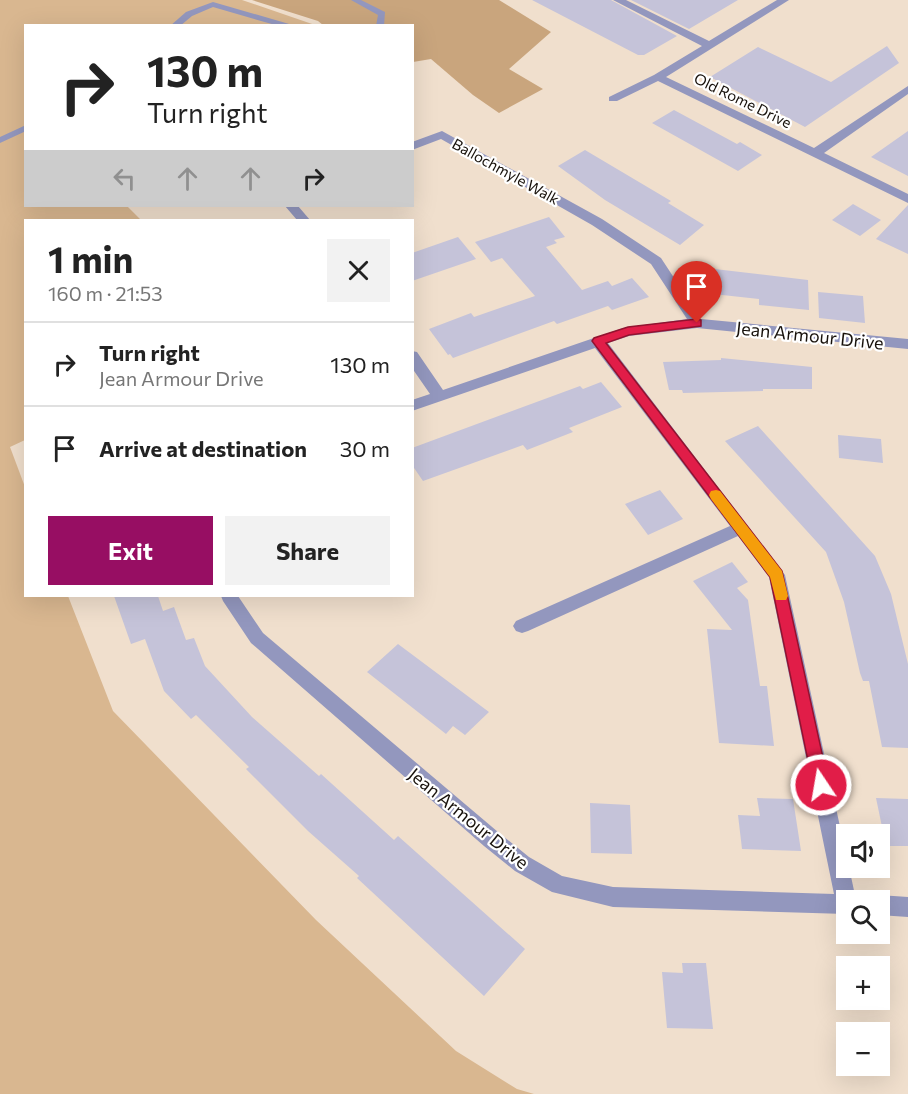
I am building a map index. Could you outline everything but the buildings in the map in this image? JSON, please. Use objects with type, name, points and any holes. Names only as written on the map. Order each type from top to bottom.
[{"type":"street","points":[[618,0],[709,45]]},
{"type":"street","name":"Old Rome Drive","points":[[613,99],[658,77],[784,0]]},
{"type":"street","name":"Old Rome Drive","points":[[658,77],[908,199]]},
{"type":"street","points":[[815,153],[908,89]]},
{"type":"street","name":"Ballochmyle Walk","points":[[414,145],[442,135],[597,222],[656,261],[697,323]]},
{"type":"street","points":[[292,207],[303,219]]},
{"type":"street","name":"Jean Armour Drive","points":[[414,405],[628,331],[697,323],[904,345]]},
{"type":"street","points":[[598,341],[777,575],[843,890]]},
{"type":"street","points":[[414,359],[439,396]]},
{"type":"street","points":[[522,626],[741,528]]},
{"type":"street","name":"Jean Armour Drive","points":[[230,597],[257,638],[491,839],[522,864],[559,885],[613,897],[836,903]]},
{"type":"street","points":[[890,906],[908,907]]},
{"type":"lane","points":[[355,0],[382,14],[380,24]]},
{"type":"lane","points":[[176,24],[189,14],[213,4],[282,24]]},
{"type":"lane","points":[[0,140],[24,128]]},
{"type":"shaded area","points":[[0,0],[242,0],[312,24],[24,24],[24,207],[128,207],[140,219],[24,219],[24,440],[10,447],[24,484],[24,597],[68,597],[113,711],[316,920],[456,1051],[517,1089],[534,1094],[0,1094]]},
{"type":"shaded area","points":[[252,0],[499,0],[551,32],[509,69],[543,89],[499,113],[473,95],[431,59],[414,62],[414,24],[322,24]]},
{"type":"slow traffic","points":[[716,495],[777,575],[781,596]]},
{"type":"route","points":[[697,323],[628,331],[598,341],[777,575],[821,785]]}]
